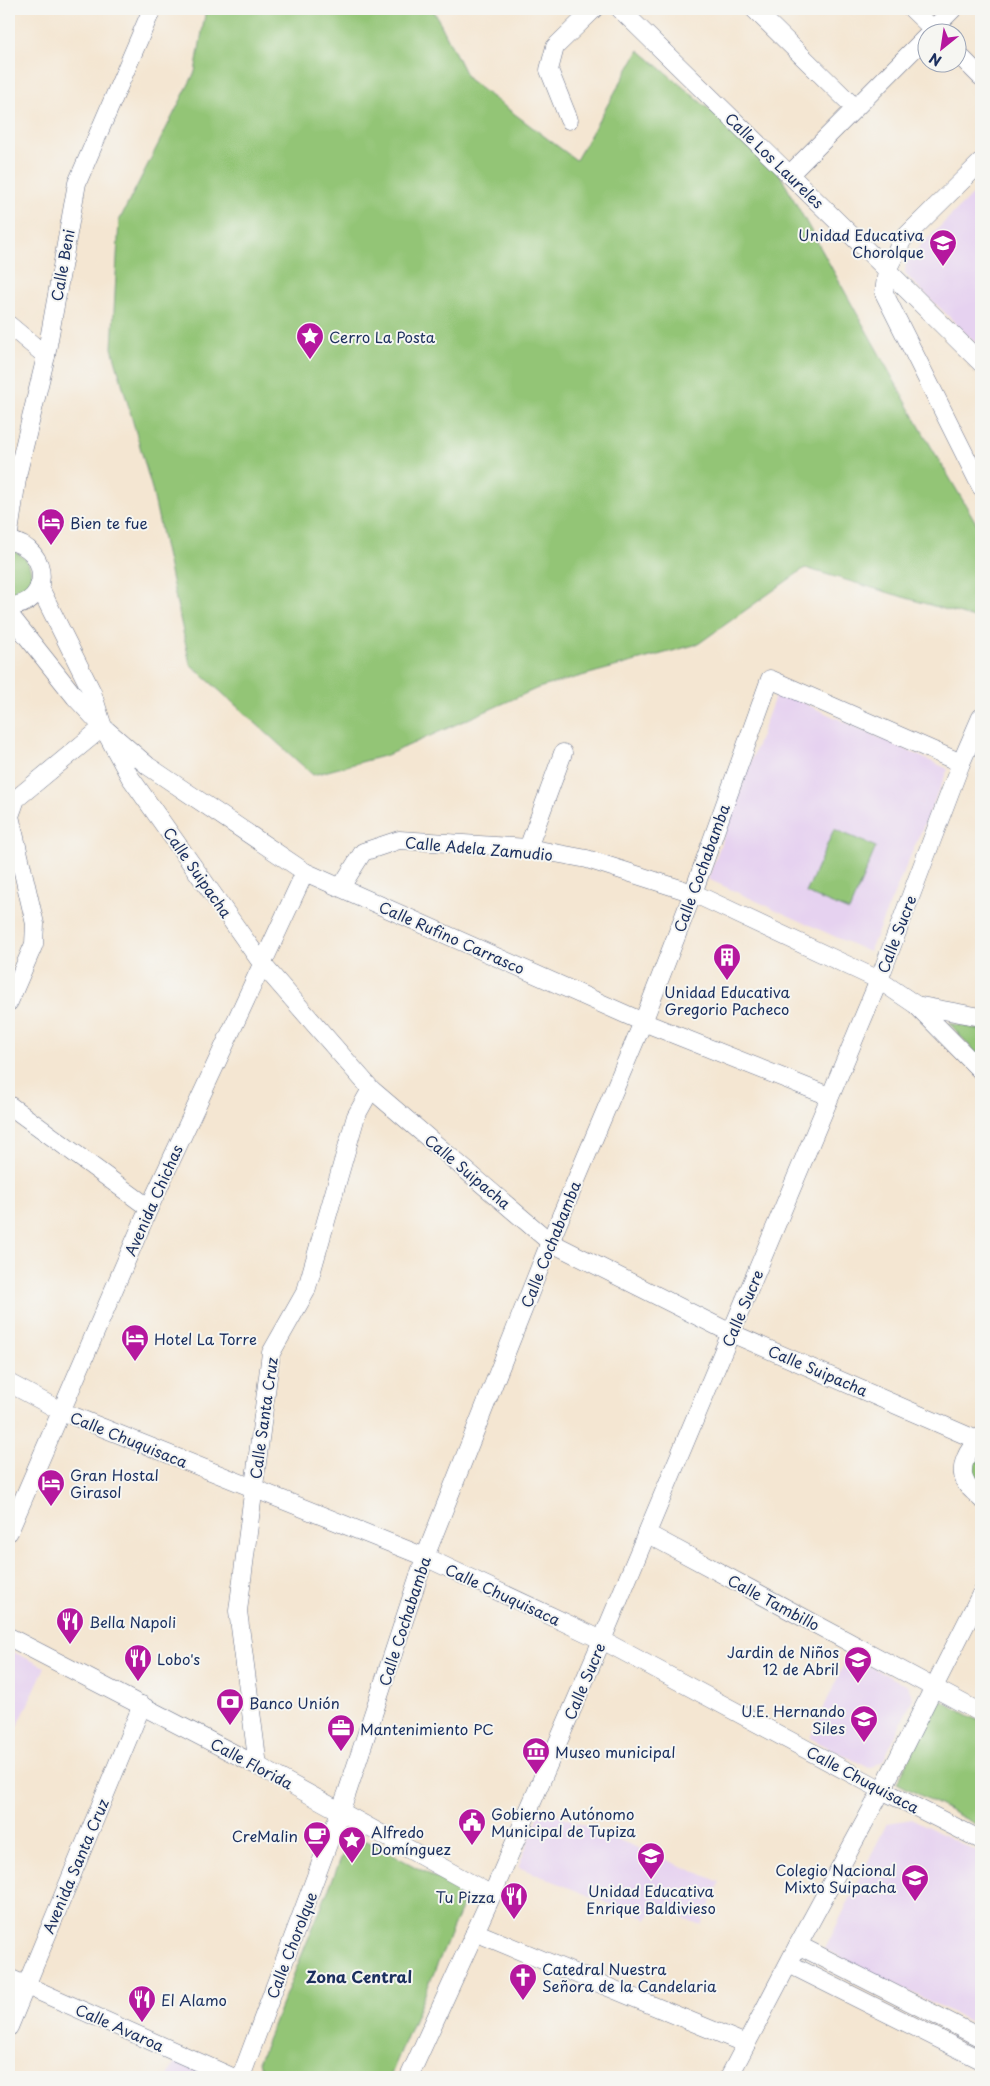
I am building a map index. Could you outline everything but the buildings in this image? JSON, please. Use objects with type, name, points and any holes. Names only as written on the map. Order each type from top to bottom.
[{"type":"street","name":"Calle Beni","points":[[9,533],[13,470],[46,356],[77,183],[152,9]]},
{"type":"street","points":[[569,120],[549,70],[555,47],[594,9]]},
{"type":"street","name":"Calle Los Laureles","points":[[620,9],[981,363]]},
{"type":"street","points":[[754,9],[855,108]]},
{"type":"street","points":[[912,9],[923,22]]},
{"type":"street","points":[[942,22],[953,9]]},
{"type":"street","points":[[790,174],[918,47]]},
{"type":"street","points":[[968,64],[981,78]]},
{"type":"street","points":[[981,162],[903,239],[886,270],[884,293],[981,487]]},
{"type":"street","points":[[9,325],[46,356]]},
{"type":"street","points":[[9,541],[19,542],[28,548],[35,555],[41,571],[39,586],[33,596],[24,603],[9,606]]},
{"type":"street","name":"Calle Suipacha","points":[[39,586],[92,692],[103,726],[130,777],[264,965],[371,1089],[550,1242],[732,1333],[979,1438]]},
{"type":"street","name":"Calle Suipacha","points":[[9,614],[75,697],[103,726]]},
{"type":"street","name":"Calle Cochabamba","points":[[340,1812],[425,1557],[550,1242],[642,1022],[692,893],[770,679],[961,763]]},
{"type":"street","name":"Calle Sucre","points":[[409,2077],[492,1895],[732,1333],[829,1096],[879,980],[961,763],[981,717]]},
{"type":"street","points":[[9,1002],[34,944],[35,924],[10,816],[16,799],[103,726]]},
{"type":"street","name":"Calle Rufino Carrasco","points":[[103,726],[148,766],[306,872],[642,1022],[829,1096]]},
{"type":"street","points":[[528,848],[563,753]]},
{"type":"street","name":"Calle Adela Zamudio","points":[[341,887],[363,852],[399,840],[528,848],[587,859],[692,893],[879,980],[916,1005]]},
{"type":"street","name":"Avenida Chichas","points":[[9,1532],[149,1208],[306,872]]},
{"type":"street","points":[[916,1005],[981,1017]]},
{"type":"street","points":[[916,1005],[981,1071]]},
{"type":"street","name":"Calle Santa Cruz","points":[[258,1766],[238,1611],[271,1352],[306,1291],[356,1116],[371,1089]]},
{"type":"street","points":[[9,1105],[149,1208]]},
{"type":"street","name":"Calle Chuquisaca","points":[[9,1383],[61,1411],[425,1557],[602,1640],[882,1790],[981,1840]]},
{"type":"street","points":[[979,1438],[963,1460],[963,1471],[967,1484],[981,1498]]},
{"type":"street","name":"Calle Tambillo","points":[[646,1533],[981,1713]]},
{"type":"street","points":[[729,2077],[882,1790],[981,1594]]},
{"type":"street","name":"Calle Florida","points":[[9,1637],[258,1766],[492,1895]]},
{"type":"street","name":"Avenida Santa Cruz","points":[[9,2027],[142,1706]]},
{"type":"street","name":"Calle Chorolque","points":[[241,2077],[340,1812]]},
{"type":"street","points":[[475,1932],[746,2044]]},
{"type":"street","points":[[798,1945],[981,2038]]},
{"type":"street","points":[[789,1964],[981,2060]]},
{"type":"street","name":"Calle Avaroa","points":[[9,1978],[232,2077]]},
{"type":"shaded area","name":"Unidad Educativa Chorolque","points":[[981,186],[981,348],[905,274],[906,260]]},
{"type":"shaded area","points":[[777,691],[948,769],[869,952],[708,879]]},
{"type":"shaded area","points":[[9,1650],[45,1667],[9,1745]]},
{"type":"shaded area","points":[[848,1655],[908,1686],[913,1698],[883,1761],[869,1768],[810,1738]]},
{"type":"shaded area","points":[[542,1808],[720,1882],[701,1925],[653,1906],[647,1919],[518,1867]]},
{"type":"shaded area","name":"Colegio Nacional Mixto Suipacha","points":[[913,1819],[981,1854],[981,2027],[825,1949],[887,1823]]},
{"type":"shaded area","points":[[175,2061],[211,2077],[168,2077]]},
{"type":"green space","points":[[206,9],[433,9],[468,79],[576,160],[639,50],[774,164],[926,438],[981,531],[981,620],[805,568],[698,644],[538,688],[387,755],[313,775],[190,664],[152,489],[112,348],[119,221],[195,72]]},
{"type":"green space","points":[[9,550],[25,559],[30,567],[31,575],[26,589],[19,594],[9,597]]},
{"type":"green space","points":[[834,829],[876,847],[849,911],[806,893]]},
{"type":"green space","points":[[949,1023],[981,1030],[981,1059]]},
{"type":"green space","points":[[981,1446],[981,1490],[971,1476],[970,1463]]},
{"type":"green space","points":[[940,1700],[981,1722],[981,1827],[897,1783]]},
{"type":"green space","points":[[367,1841],[455,1888],[461,1895],[462,1906],[390,2077],[271,2077],[262,2070],[259,2060],[344,1851],[356,1843]]},
{"type":"place","name":"Unidad Educativa Chorolque","points":[[943,267]]},
{"type":"place","name":"Cerro La Posta","points":[[310,360]]},
{"type":"place","name":"Bien te fue","points":[[51,546]]},
{"type":"place","name":"Unidad Educativa Gregorio Pacheco","points":[[727,981]]},
{"type":"place","name":"Hotel La Torre","points":[[135,1362]]},
{"type":"place","name":"Gran Hostal Girasol","points":[[51,1507]]},
{"type":"place","name":"Bella Napoli","points":[[70,1645]]},
{"type":"place","name":"Lobo's","points":[[138,1682]]},
{"type":"place","name":"Jardin de Niños 12 de Abril","points":[[858,1684]]},
{"type":"place","name":"Banco Unión","points":[[230,1726]]},
{"type":"place","name":"U.E. Hernando Siles","points":[[864,1743]]},
{"type":"place","name":"Mantenimiento PC","points":[[341,1752]]},
{"type":"place","name":"Museo municipal","points":[[536,1775]]},
{"type":"place","name":"Gobierno Autónomo Municipal de Tupiza","points":[[472,1846]]},
{"type":"place","name":"CreMalin","points":[[317,1859]]},
{"type":"place","name":"Alfredo Domínguez","points":[[352,1864]]},
{"type":"place","name":"Unidad Educativa Enrique Baldivieso","points":[[651,1880]]},
{"type":"place","name":"Colegio Nacional Mixto Suipacha","points":[[915,1902]]},
{"type":"place","name":"Tu Pizza","points":[[514,1920]]},
{"type":"place","name":"Catedral Nuestra Señora de la Candelaria","points":[[523,2001]]},
{"type":"place","name":"El Alamo","points":[[142,2023]]},
{"type":"district","name":"Zona Central","points":[[359,1976]]}]
